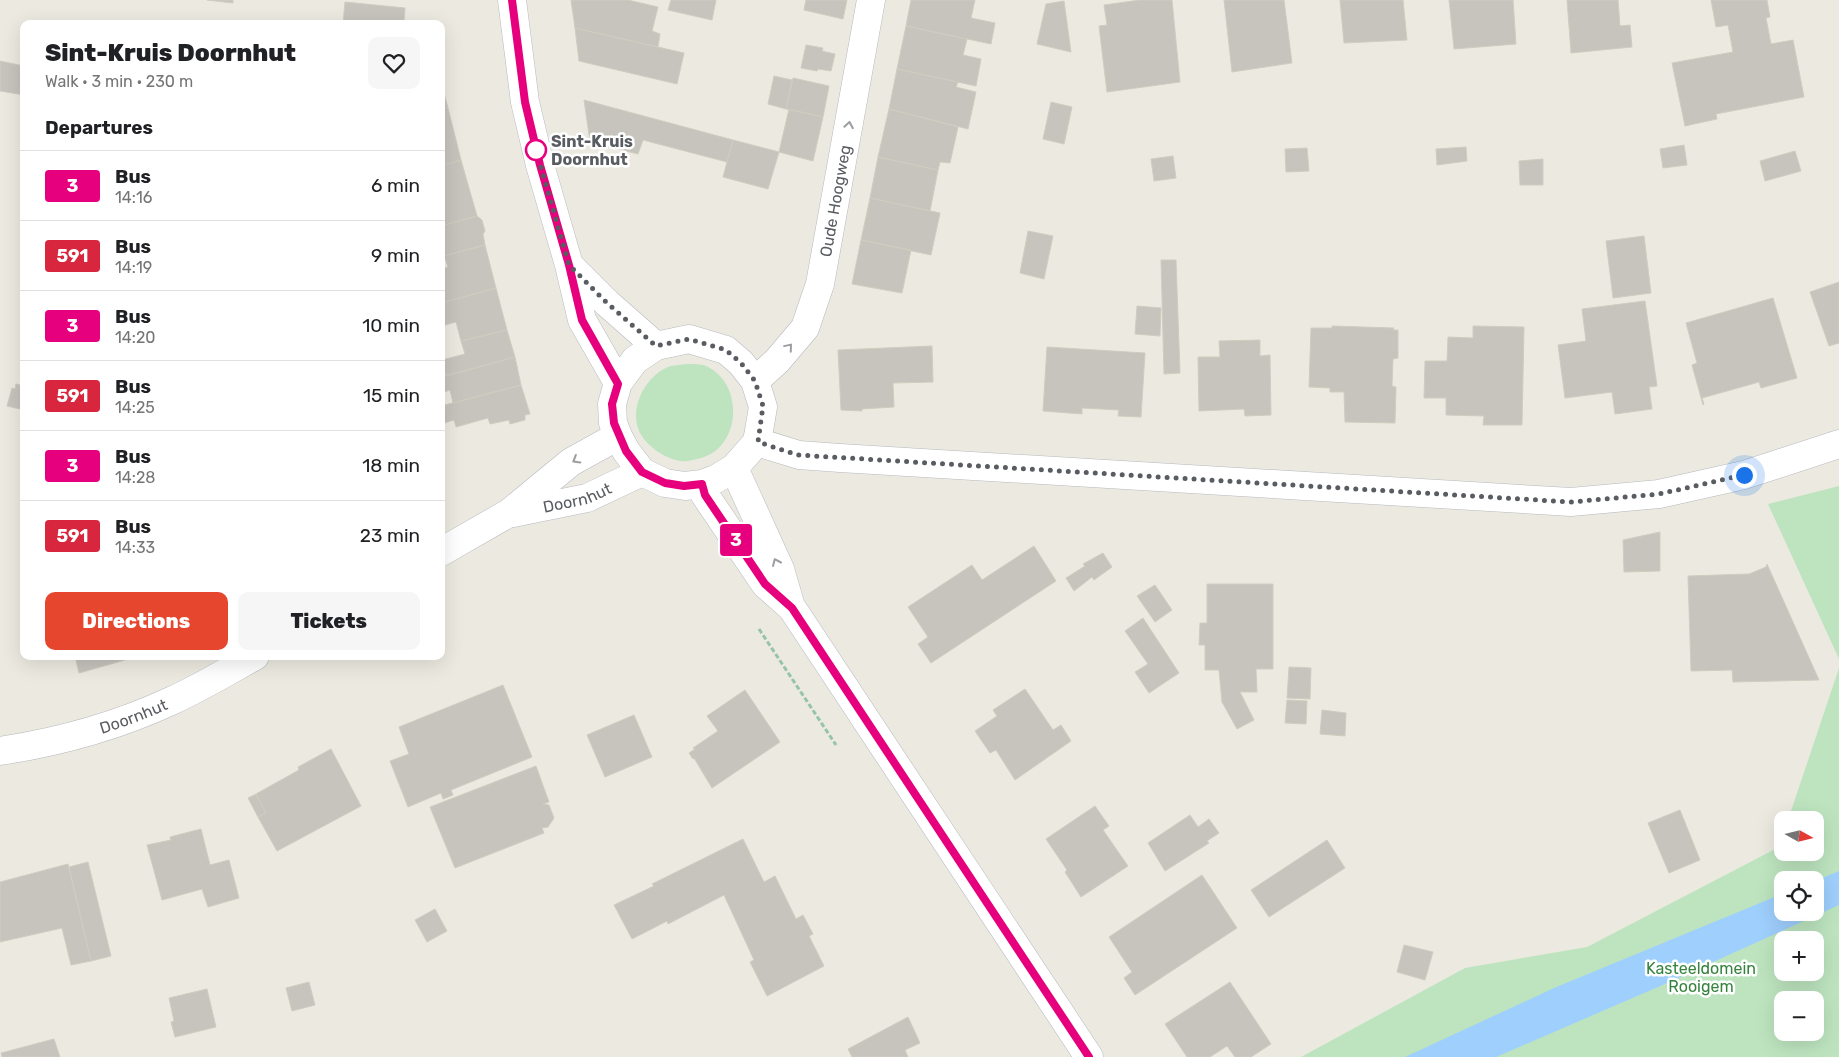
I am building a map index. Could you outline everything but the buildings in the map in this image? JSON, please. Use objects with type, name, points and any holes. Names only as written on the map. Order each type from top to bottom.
[{"type":"street","points":[[512,0],[525,102],[582,320],[618,384]]},
{"type":"street","name":"Oude Hoogweg","points":[[755,381],[776,361],[805,328],[820,284],[871,0]]},
{"type":"street","points":[[569,265],[607,303],[656,346]]},
{"type":"street","points":[[689,339],[726,350],[741,363],[755,381],[763,406],[758,442],[734,468],[716,479],[702,484],[684,486],[665,483],[642,472],[626,451],[618,436],[614,423],[612,404],[618,384],[635,360],[656,346],[689,339]]},
{"type":"street","name":"Doornhut","points":[[445,550],[509,513],[571,462],[618,436]]},
{"type":"street","points":[[758,442],[798,455],[1571,502],[1659,494],[1744,475],[1839,444]]},
{"type":"street","points":[[734,468],[780,569],[792,608]]},
{"type":"street","name":"Doornhut","points":[[509,513],[587,498],[642,472]]},
{"type":"street","points":[[702,484],[705,495],[765,584],[792,608],[1089,1057]]},
{"type":"street","name":"Doornhut","points":[[0,751],[44,744],[108,726],[172,701],[248,660]]},
{"type":"green space","points":[[687,364],[706,366],[719,375],[728,387],[732,401],[733,416],[730,431],[723,444],[712,453],[697,459],[683,461],[663,455],[646,442],[636,422],[636,412],[641,393],[653,377],[668,367]]},
{"type":"green space","points":[[1839,486],[1839,659],[1768,504]]},
{"type":"green space","name":"Kasteeldomein Rooigem","points":[[1839,668],[1839,1057],[1301,1057],[1465,968],[1587,947],[1774,850],[1774,861],[1824,861],[1824,811],[1791,811]]},
{"type":"water","points":[[1839,871],[1839,905],[1824,912],[1824,877]]},
{"type":"water","points":[[1774,897],[1774,921],[1804,921],[1782,931],[1774,931],[1774,934],[1496,1057],[1405,1057],[1554,988]]},
{"type":"bus line","name":"3","points":[[512,0],[525,102],[540,165],[569,265],[582,320],[618,384],[612,404],[614,423],[626,451],[642,472],[665,483],[684,486],[702,484],[705,495],[765,584],[792,608],[1089,1057]]},
{"type":"place","name":"Sint-Kruis Doornhut","points":[[536,150]]},
{"type":"route","points":[[536,150],[569,265],[607,303],[656,346],[689,339],[726,350],[741,363],[755,381],[763,406],[758,442],[798,455],[1571,502],[1659,494],[1744,475]]}]
